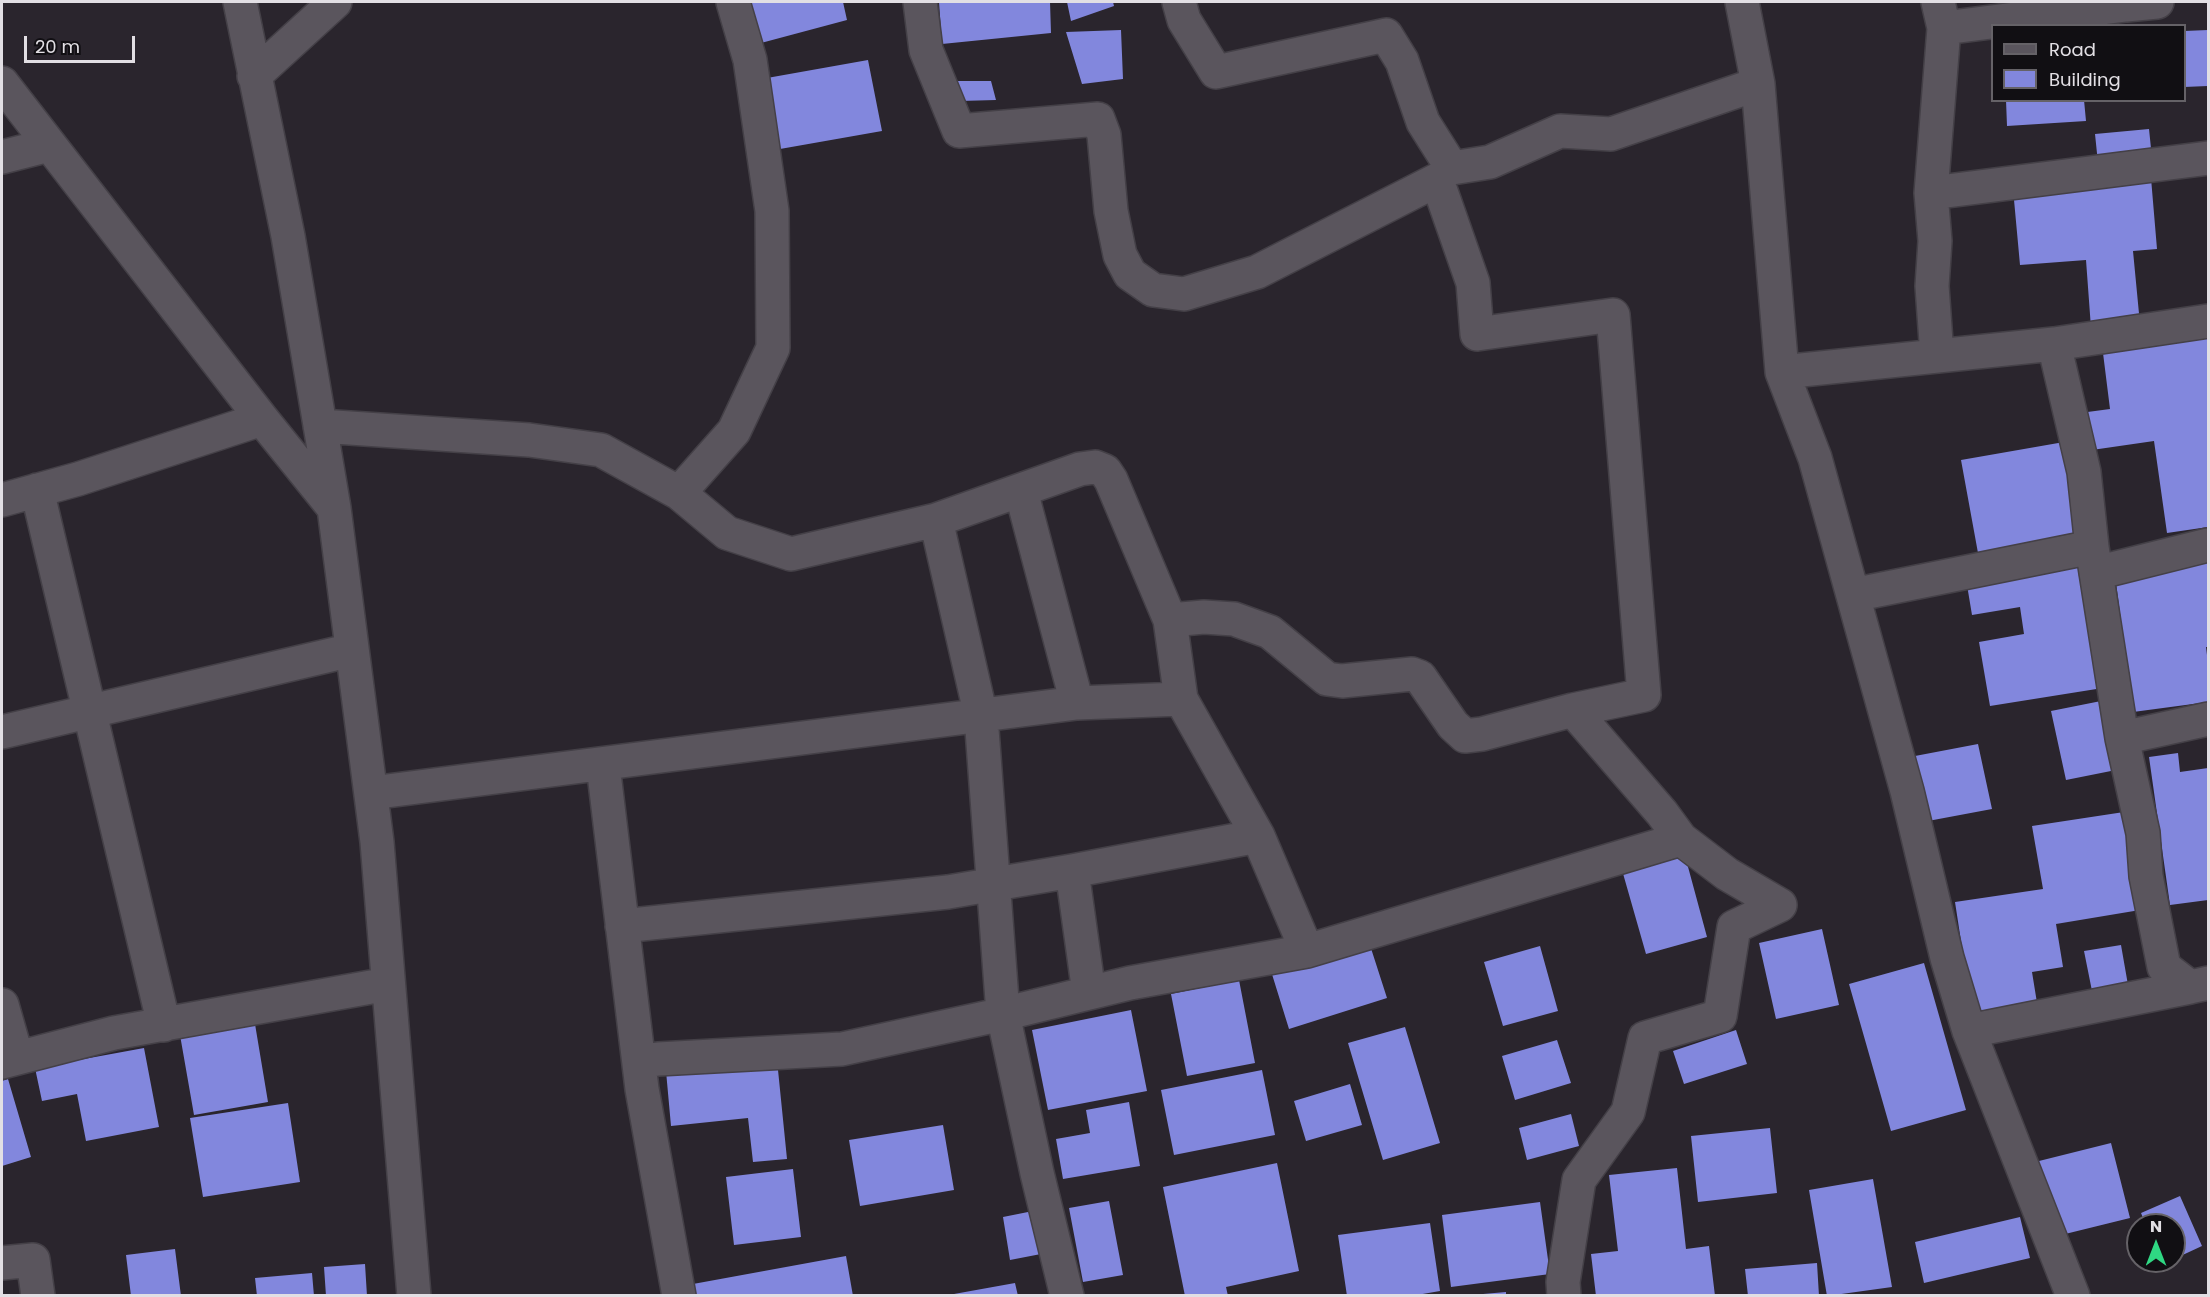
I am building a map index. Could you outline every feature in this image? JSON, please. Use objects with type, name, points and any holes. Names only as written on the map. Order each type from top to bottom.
[{"type":"street","points":[[240,2],[288,236],[334,508],[377,842],[414,1296]]},
{"type":"street","points":[[254,76],[335,2]]},
{"type":"street","points":[[679,493],[735,431],[773,348],[772,211],[750,60],[733,2]]},
{"type":"street","points":[[920,2],[926,50],[959,131],[1098,119],[1104,135],[1111,211],[1120,255],[1130,274],[1153,290],[1184,294],[1257,272],[1437,180],[1473,283],[1477,334],[1613,315],[1644,695],[1573,710],[1482,734],[1465,736],[1453,725],[1420,677],[1412,674],[1341,681],[1327,679],[1270,632],[1234,620],[1204,617],[1170,620]]},
{"type":"street","points":[[1179,2],[1184,20],[1216,72],[1386,35],[1402,61],[1423,122],[1452,168],[1490,162],[1560,131],[1611,134],[1758,84]]},
{"type":"street","points":[[1742,2],[1758,84],[1782,372],[1815,458],[1907,791],[1947,958],[1969,1031],[2073,1296]]},
{"type":"street","points":[[1937,356],[1932,286],[1935,241],[1931,193],[1941,15],[2136,3]]},
{"type":"street","points":[[2,83],[262,419],[334,508]]},
{"type":"street","points":[[2,158],[49,145]]},
{"type":"street","points":[[1931,193],[2208,158]]},
{"type":"street","points":[[1782,372],[2054,344],[2208,321]]},
{"type":"street","points":[[2054,344],[2084,472],[2094,560],[2122,738],[2143,833],[2146,876],[2164,968],[2199,985]]},
{"type":"street","points":[[2,500],[78,479],[262,419]]},
{"type":"street","points":[[320,426],[529,440],[601,450],[679,493],[727,533],[792,554],[936,520],[1080,469],[1095,467],[1105,471],[1111,480],[1170,620],[1181,699],[1258,836],[1307,951]]},
{"type":"street","points":[[37,490],[164,1025]]},
{"type":"street","points":[[1021,491],[1077,703]]},
{"type":"street","points":[[936,520],[981,716],[1002,1014],[1067,1296]]},
{"type":"street","points":[[1853,596],[2208,545]]},
{"type":"street","points":[[2,732],[352,650]]},
{"type":"street","points":[[371,793],[1077,703],[1181,699]]},
{"type":"street","points":[[1564,1296],[1563,1282],[1579,1180],[1628,1112],[1645,1038],[1720,1016],[1734,927],[1780,905],[1727,874],[1681,839],[1662,813],[1573,710]]},
{"type":"street","points":[[2122,738],[2208,719]]},
{"type":"street","points":[[603,765],[639,1062],[679,1296]]},
{"type":"street","points":[[622,926],[948,892],[1258,836]]},
{"type":"street","points":[[639,1062],[842,1049],[1130,984],[1307,951],[1681,839]]},
{"type":"street","points":[[1072,871],[1089,993]]},
{"type":"street","points":[[2,1005],[9,1060],[114,1033],[388,984]]},
{"type":"street","points":[[1969,1031],[2199,985]]},
{"type":"street","points":[[2,1263],[33,1260],[38,1296]]},
{"type":"building","points":[[749,2],[843,2],[847,20],[761,43]]},
{"type":"building","points":[[939,2],[1050,2],[1051,33],[942,44]]},
{"type":"building","points":[[1067,2],[1113,2],[1114,6],[1071,21]]},
{"type":"building","points":[[1121,30],[1123,79],[1082,84],[1066,32]]},
{"type":"building","points":[[2208,30],[2208,86],[2186,87],[2186,31]]},
{"type":"building","points":[[868,60],[882,131],[780,149],[767,78]]},
{"type":"building","points":[[957,81],[991,81],[996,100],[960,101]]},
{"type":"building","points":[[2006,102],[2084,102],[2086,121],[2007,126]]},
{"type":"building","points":[[2149,129],[2152,158],[2098,163],[2095,134]]},
{"type":"building","points":[[2151,178],[2157,249],[2133,251],[2140,324],[2091,328],[2086,260],[2020,265],[2013,189]]},
{"type":"building","points":[[2208,338],[2208,527],[2167,533],[2154,441],[2085,451],[2080,413],[2110,409],[2103,353]]},
{"type":"building","points":[[2064,442],[2080,536],[1978,553],[1961,460]]},
{"type":"building","points":[[2208,562],[2208,647],[2206,647],[2208,702],[2133,712],[2115,575]]},
{"type":"building","points":[[2090,565],[2109,687],[1990,706],[1979,642],[2024,634],[2020,607],[1972,615],[1967,585]]},
{"type":"building","points":[[2106,700],[2121,769],[2066,780],[2051,711]]},
{"type":"building","points":[[1978,744],[1992,809],[1928,821],[1915,756]]},
{"type":"building","points":[[2178,753],[2180,772],[2208,768],[2208,900],[2170,905],[2149,757]]},
{"type":"building","points":[[2124,812],[2140,910],[2056,924],[2063,967],[2032,972],[2038,1009],[1973,1019],[1955,902],[2043,889],[2032,826]]},
{"type":"building","points":[[1684,852],[1707,937],[1646,954],[1622,870]]},
{"type":"building","points":[[1822,929],[1839,1005],[1776,1019],[1759,943]]},
{"type":"building","points":[[1368,939],[1387,998],[1289,1029],[1271,971]]},
{"type":"building","points":[[2121,945],[2128,985],[2092,991],[2084,951]]},
{"type":"building","points":[[1540,946],[1558,1011],[1503,1026],[1484,962]]},
{"type":"building","points":[[1924,963],[1966,1110],[1891,1131],[1849,984]]},
{"type":"building","points":[[1239,980],[1255,1063],[1187,1076],[1171,994]]},
{"type":"building","points":[[1131,1010],[1147,1091],[1048,1110],[1032,1030]]},
{"type":"building","points":[[255,1024],[268,1102],[194,1115],[180,1035]]},
{"type":"building","points":[[1405,1027],[1440,1143],[1383,1160],[1348,1043]]},
{"type":"building","points":[[1736,1030],[1747,1064],[1684,1084],[1673,1051]]},
{"type":"building","points":[[1557,1040],[1571,1083],[1515,1100],[1502,1056]]},
{"type":"building","points":[[144,1048],[159,1127],[86,1141],[77,1094],[42,1101],[35,1068]]},
{"type":"building","points":[[777,1060],[787,1159],[753,1162],[748,1118],[671,1126],[666,1071]]},
{"type":"building","points":[[1262,1070],[1275,1135],[1174,1155],[1161,1090]]},
{"type":"building","points":[[8,1079],[31,1157],[2,1166],[2,1081]]},
{"type":"building","points":[[1350,1084],[1362,1125],[1306,1141],[1294,1101]]},
{"type":"building","points":[[1129,1102],[1140,1166],[1063,1179],[1056,1139],[1090,1133],[1086,1110]]},
{"type":"building","points":[[288,1103],[300,1182],[203,1197],[190,1118]]},
{"type":"building","points":[[1571,1114],[1579,1146],[1527,1160],[1519,1128]]},
{"type":"building","points":[[943,1125],[954,1190],[860,1206],[849,1140]]},
{"type":"building","points":[[1770,1128],[1777,1193],[1698,1202],[1691,1136]]},
{"type":"building","points":[[2111,1143],[2129,1213],[2126,1213],[2126,1219],[2053,1237],[2035,1162]]},
{"type":"building","points":[[1277,1163],[1299,1271],[1226,1287],[1228,1296],[1185,1296],[1163,1187]]},
{"type":"building","points":[[1677,1168],[1686,1249],[1709,1246],[1715,1296],[1596,1296],[1591,1254],[1618,1251],[1609,1175]]},
{"type":"building","points":[[793,1169],[801,1237],[734,1245],[726,1177]]},
{"type":"building","points":[[1873,1179],[1892,1287],[1827,1296],[1809,1190]]},
{"type":"building","points":[[2180,1196],[2202,1246],[2186,1253],[2186,1213],[2141,1213]]},
{"type":"building","points":[[1109,1201],[1123,1275],[1083,1282],[1069,1208]]},
{"type":"building","points":[[1540,1202],[1550,1274],[1451,1287],[1442,1215]]},
{"type":"building","points":[[1033,1211],[1041,1254],[1010,1260],[1003,1217]]},
{"type":"building","points":[[2020,1217],[2030,1258],[1924,1283],[1915,1242]]},
{"type":"building","points":[[1430,1223],[1440,1291],[1411,1296],[1347,1296],[1338,1235]]},
{"type":"building","points":[[175,1249],[181,1296],[131,1296],[126,1255]]},
{"type":"building","points":[[846,1256],[853,1296],[695,1296],[693,1284]]},
{"type":"building","points":[[1817,1263],[1819,1296],[1748,1296],[1745,1269]]},
{"type":"building","points":[[365,1264],[367,1296],[326,1296],[324,1267]]},
{"type":"building","points":[[312,1273],[314,1296],[257,1296],[255,1278]]},
{"type":"building","points":[[1015,1283],[1018,1296],[954,1296],[954,1294]]},
{"type":"building","points":[[1506,1292],[1506,1296],[1483,1296],[1483,1294]]}]
